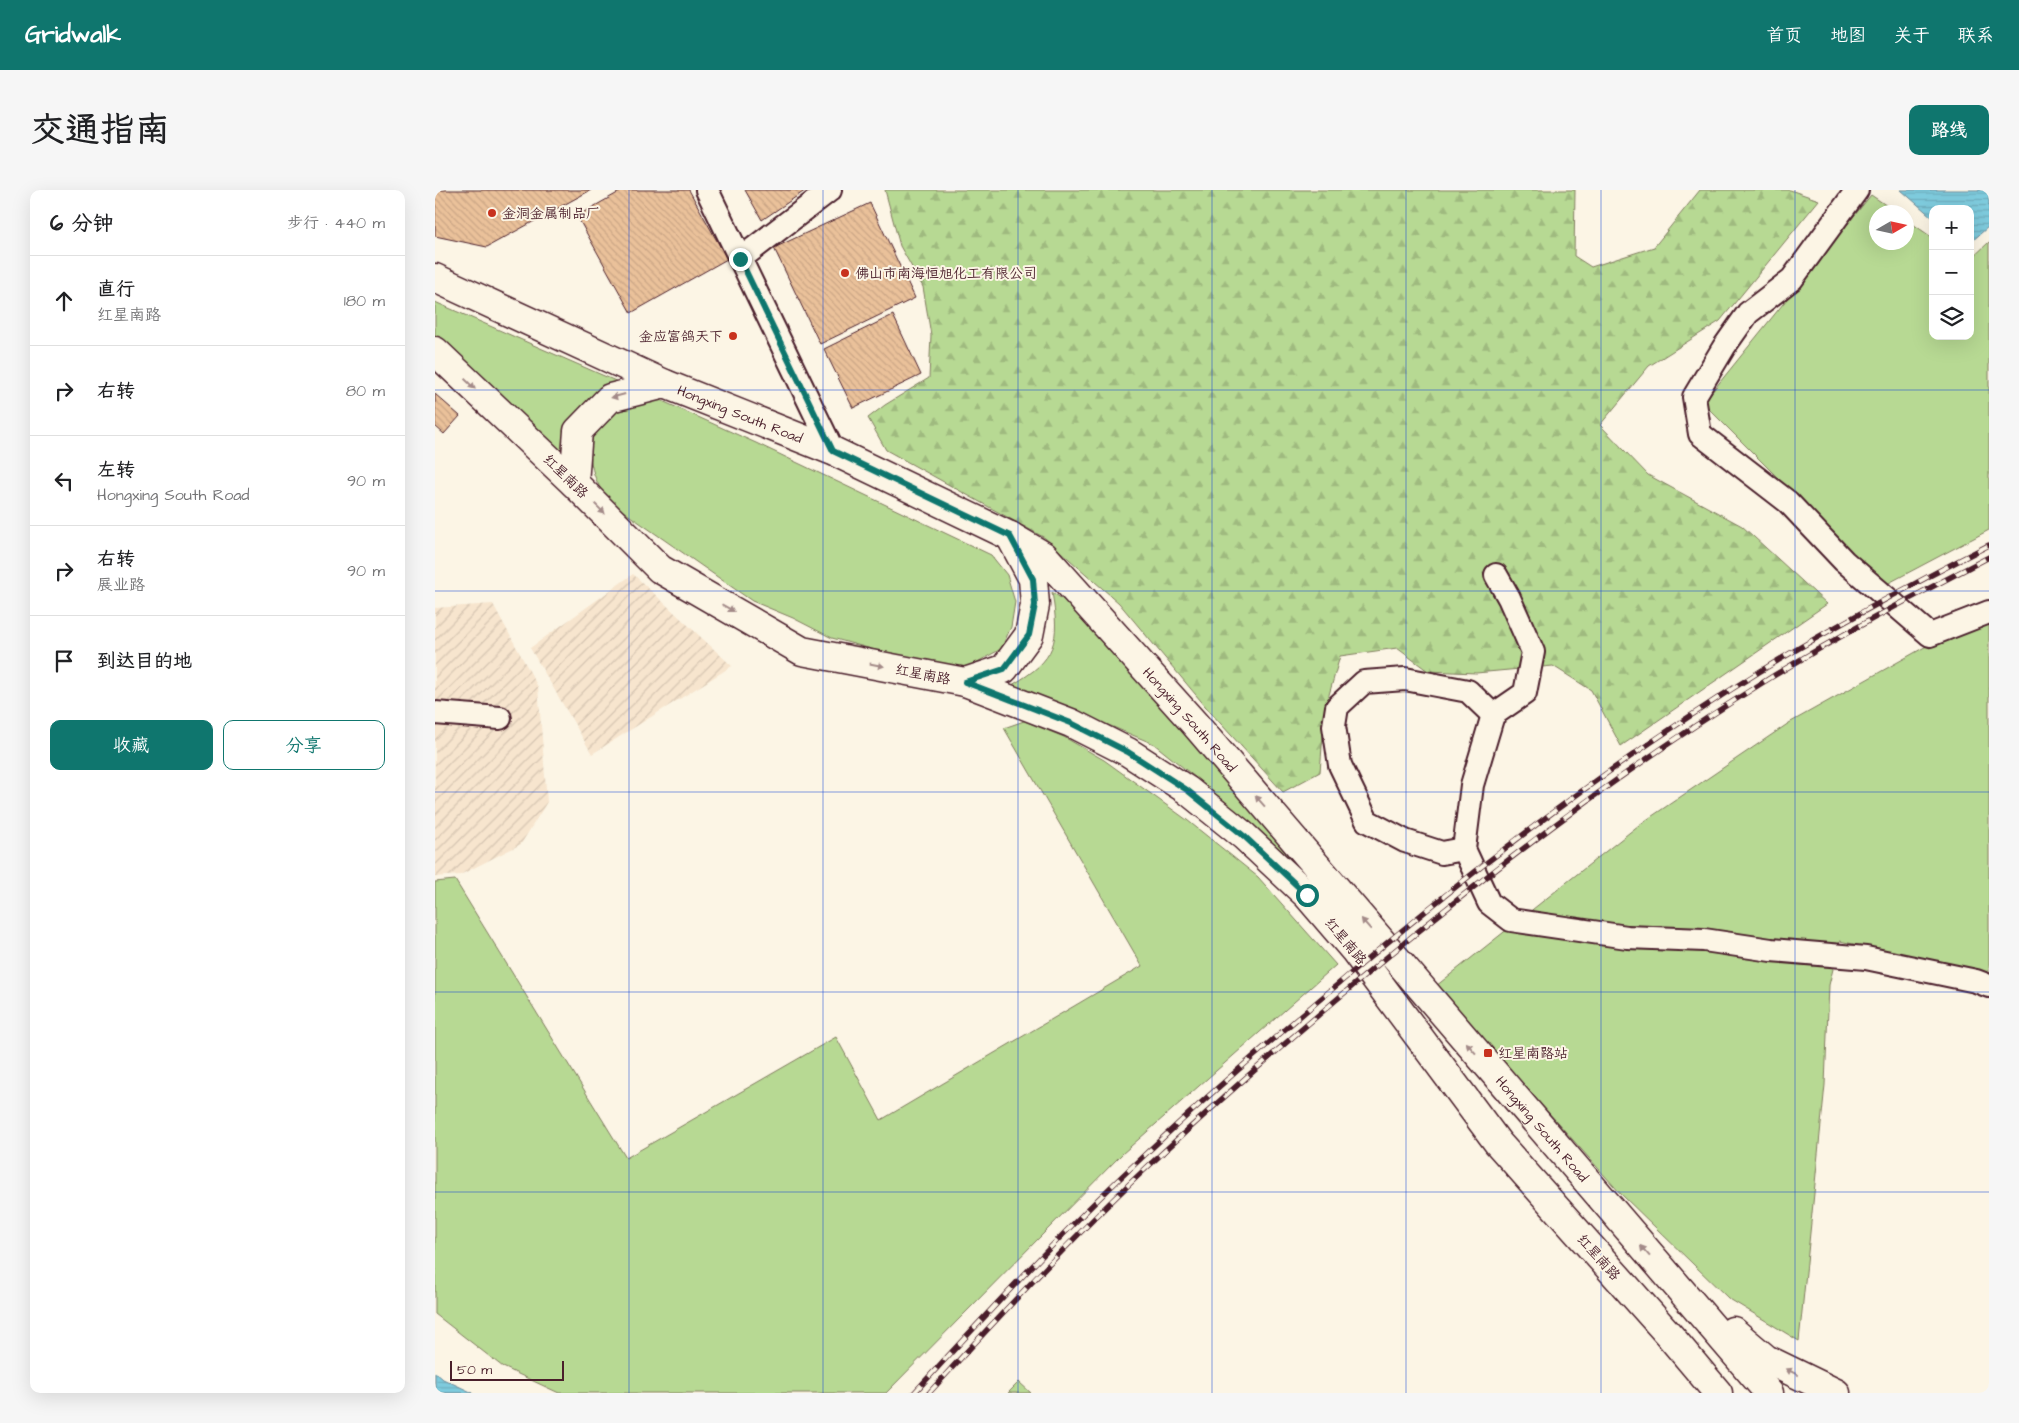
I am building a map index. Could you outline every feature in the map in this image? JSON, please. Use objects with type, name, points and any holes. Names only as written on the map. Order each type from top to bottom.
[{"type":"main road","name":"Hongxing South Road","points":[[435,278],[665,384],[833,451],[1010,536],[1044,556],[1194,723],[1670,1280],[1769,1393]]},
{"type":"main road","name":"红星南路","points":[[435,351],[574,483],[660,569],[802,650],[965,682],[1071,723],[1128,752],[1187,790],[1244,836],[1307,895],[1355,951],[1498,1143],[1670,1336],[1718,1393]]},
{"type":"main road","points":[[574,483],[578,431],[610,398],[665,384]]},
{"type":"main road","points":[[965,682],[1004,669],[1029,635],[1035,605],[1033,579],[1010,536]]},
{"type":"main road","points":[[1670,1280],[1766,1359],[1836,1393]]},
{"type":"main road","points":[[1670,1336],[1693,1393]]},
{"type":"street","points":[[707,190],[833,451]]},
{"type":"street","points":[[740,259],[830,190]]},
{"type":"street","points":[[1857,190],[1792,279],[1748,313],[1724,347],[1694,397],[1700,434],[1788,502],[1845,561],[1930,636],[1989,612]]},
{"type":"street","points":[[1496,575],[1509,598],[1533,652],[1525,693],[1493,716],[1472,784],[1464,849],[1489,903],[1511,920],[1627,937],[1704,940],[1771,950],[1866,958],[1976,981],[1989,986]]},
{"type":"street","points":[[1464,849],[1442,853],[1405,841],[1367,822],[1341,765],[1333,726],[1337,707],[1364,682],[1405,680],[1468,691],[1493,716]]},
{"type":"street","points":[[435,712],[500,718]]},
{"type":"shaded area","points":[[633,574],[732,666],[592,754],[530,648]]},
{"type":"shaded area","points":[[493,604],[538,687],[547,802],[521,844],[460,875],[435,877],[435,608]]},
{"type":"green space","points":[[885,190],[1575,190],[1574,256],[1591,267],[1654,247],[1700,190],[1790,190],[1819,200],[1720,321],[1649,366],[1600,425],[1648,475],[1742,526],[1827,604],[1621,746],[1591,690],[1553,666],[1476,673],[1428,671],[1397,648],[1340,656],[1325,709],[1320,772],[1283,792],[1211,713],[1119,603],[1045,538],[886,450],[868,418],[885,405],[929,378],[931,335],[923,287],[900,246]]},
{"type":"green space","points":[[1871,195],[1886,205],[1869,205],[1869,250],[1914,250],[1914,225],[1929,235],[1929,340],[1974,340],[1974,256],[1989,242],[1989,530],[1885,585],[1703,403]]},
{"type":"green space","points":[[435,302],[618,382],[592,396],[572,418],[564,431],[568,466],[435,341]]},
{"type":"green space","points":[[639,400],[660,400],[756,443],[991,555],[1007,575],[1015,602],[1011,627],[1001,649],[961,671],[947,670],[832,638],[793,618],[752,601],[610,502],[599,487],[593,470],[590,452],[591,443],[598,425],[613,412]]},
{"type":"green space","points":[[1052,592],[1081,612],[1369,946],[1297,877],[1227,803],[1154,744],[1012,685],[1038,667],[1052,648],[1055,637],[1055,624]]},
{"type":"green space","points":[[1989,611],[1989,975],[1840,941],[1829,985],[1825,1085],[1799,1341],[1728,1298],[1621,1194],[1436,986],[1639,825],[1789,723]]},
{"type":"green space","points":[[1024,721],[1064,737],[1104,760],[1187,820],[1258,877],[1336,965],[1122,1154],[886,1393],[559,1393],[503,1367],[435,1314],[435,882],[455,880],[626,1158],[836,1037],[881,1120],[1142,966],[1004,728]]},
{"type":"green space","points":[[1019,1382],[1031,1393],[1008,1393]]},
{"type":"water","points":[[1901,190],[1989,190],[1989,226],[1974,239],[1974,205],[1929,205],[1929,214]]},
{"type":"water","points":[[435,1372],[443,1379],[473,1393],[435,1393]]},
{"type":"building","name":"金洞金属制品厂","points":[[435,190],[591,190],[487,247],[435,236]]},
{"type":"building","points":[[623,190],[689,190],[727,259],[631,313],[577,216]]},
{"type":"building","points":[[745,190],[806,190],[762,220]]},
{"type":"building","name":"佛山市南海恒旭化工有限公司","points":[[870,203],[915,298],[820,344],[774,248]]},
{"type":"building","points":[[893,315],[921,375],[853,408],[824,349]]},
{"type":"building","points":[[435,394],[460,416],[444,434],[435,426]]},
{"type":"railway","points":[[914,1393],[995,1305],[1106,1191],[1235,1073],[1438,901],[1595,781],[1704,707],[1816,638],[1989,545]]},
{"type":"railway","points":[[929,1393],[1007,1308],[1114,1198],[1238,1085],[1438,915],[1543,833],[1706,719],[1846,633],[1989,557]]},
{"type":"place","name":"金洞金属制品厂","points":[[492,213]]},
{"type":"place","name":"佛山市南海恒旭化工有限公司","points":[[845,273]]},
{"type":"place","name":"金应富鸽天下","points":[[733,336]]},
{"type":"place","name":"红星南路站","points":[[1488,1053]]},
{"type":"route","points":[[740,259],[833,451],[1010,536],[1033,579],[1035,605],[1029,635],[1004,669],[965,682],[1071,723],[1128,752],[1187,790],[1244,836],[1307,895]]}]
